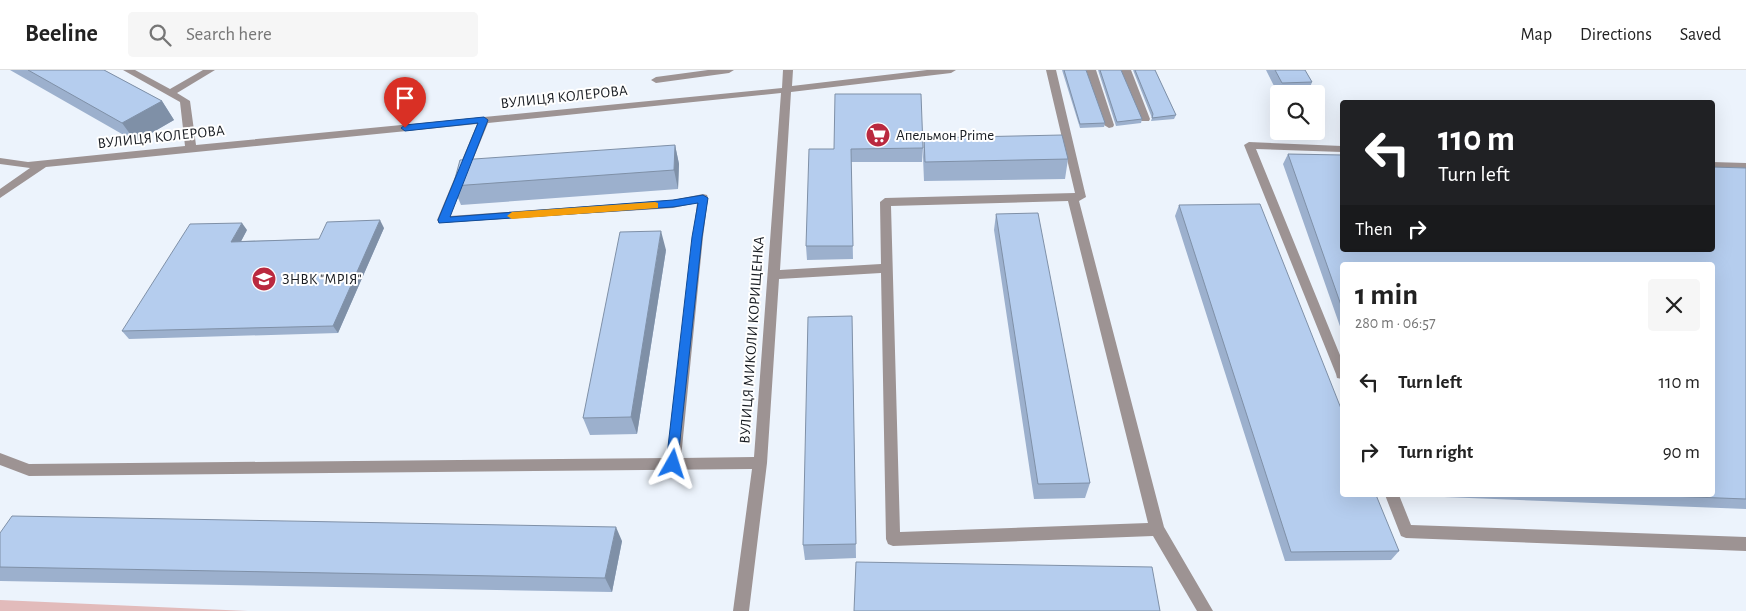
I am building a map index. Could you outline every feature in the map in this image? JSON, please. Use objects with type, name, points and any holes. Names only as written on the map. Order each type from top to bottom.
[{"type":"street","points":[[128,70],[185,101],[191,149]]},
{"type":"street","points":[[169,92],[210,70]]},
{"type":"street","points":[[656,80],[729,70]]},
{"type":"street","name":"ВУЛИЦЯ МИКОЛИ КОРИЩЕНКА","points":[[741,611],[760,463],[788,70]]},
{"type":"street","name":"ВУЛИЦЯ КОЛЕРОВА","points":[[0,161],[28,165],[44,164],[787,90],[951,70]]},
{"type":"street","points":[[1051,70],[1081,197],[885,202],[893,539],[1156,529]]},
{"type":"street","points":[[1091,70],[1110,125]]},
{"type":"street","points":[[1126,70],[1145,120]]},
{"type":"street","points":[[484,120],[443,220],[673,204],[703,198],[697,237],[673,464]]},
{"type":"street","points":[[1340,149],[1249,145],[1340,369]]},
{"type":"street","points":[[0,194],[44,164]]},
{"type":"street","points":[[1715,165],[1746,166]]},
{"type":"street","points":[[1073,197],[1156,529],[1205,611]]},
{"type":"street","points":[[773,276],[887,268]]},
{"type":"street","points":[[0,459],[29,470],[760,463]]},
{"type":"street","points":[[1393,497],[1406,531],[1746,544]]},
{"type":"shaded area","points":[[0,600],[248,611],[0,611]]},
{"type":"building","points":[[28,70],[104,70],[162,101],[122,123]]},
{"type":"building","points":[[1064,70],[1086,70],[1105,123],[1080,124]]},
{"type":"building","points":[[1100,70],[1121,70],[1142,119],[1117,122]]},
{"type":"building","points":[[1135,70],[1155,70],[1176,115],[1152,118],[1153,114]]},
{"type":"building","points":[[1275,70],[1305,70],[1312,82],[1282,83]]},
{"type":"building","points":[[835,94],[921,94],[923,148],[851,149],[853,246],[806,246],[809,149],[834,149]]},
{"type":"building","points":[[1062,135],[1068,159],[925,162],[924,138]]},
{"type":"building","points":[[675,145],[674,170],[453,186],[460,160]]},
{"type":"building","points":[[1288,154],[1340,155],[1340,252],[1715,252],[1715,167],[1746,168],[1746,499],[1694,497],[1715,497],[1715,262],[1340,262],[1340,302]]},
{"type":"building","points":[[1260,204],[1340,406],[1340,497],[1377,497],[1399,551],[1291,552],[1179,205]]},
{"type":"building","points":[[1038,213],[1090,483],[1038,484],[996,214]]},
{"type":"building","name":"ЗНВК \"МРІЯ\"","points":[[380,220],[333,326],[122,331],[190,224],[242,223],[231,242],[319,239],[327,222]]},
{"type":"building","points":[[661,231],[631,417],[583,418],[620,232]]},
{"type":"building","points":[[852,316],[856,544],[803,545],[808,317]]},
{"type":"building","points":[[12,516],[616,527],[605,578],[0,567],[0,533]]},
{"type":"building","points":[[856,562],[1152,567],[1160,611],[854,611]]},
{"type":"slow traffic","points":[[512,216],[655,205]]},
{"type":"place","name":"Апельмон Prime","points":[[878,135]]},
{"type":"place","name":"ЗНВК \"МРІЯ\"","points":[[264,279]]},
{"type":"route","points":[[405,128],[484,120],[443,220],[673,204],[703,198],[697,237],[673,464]]}]
